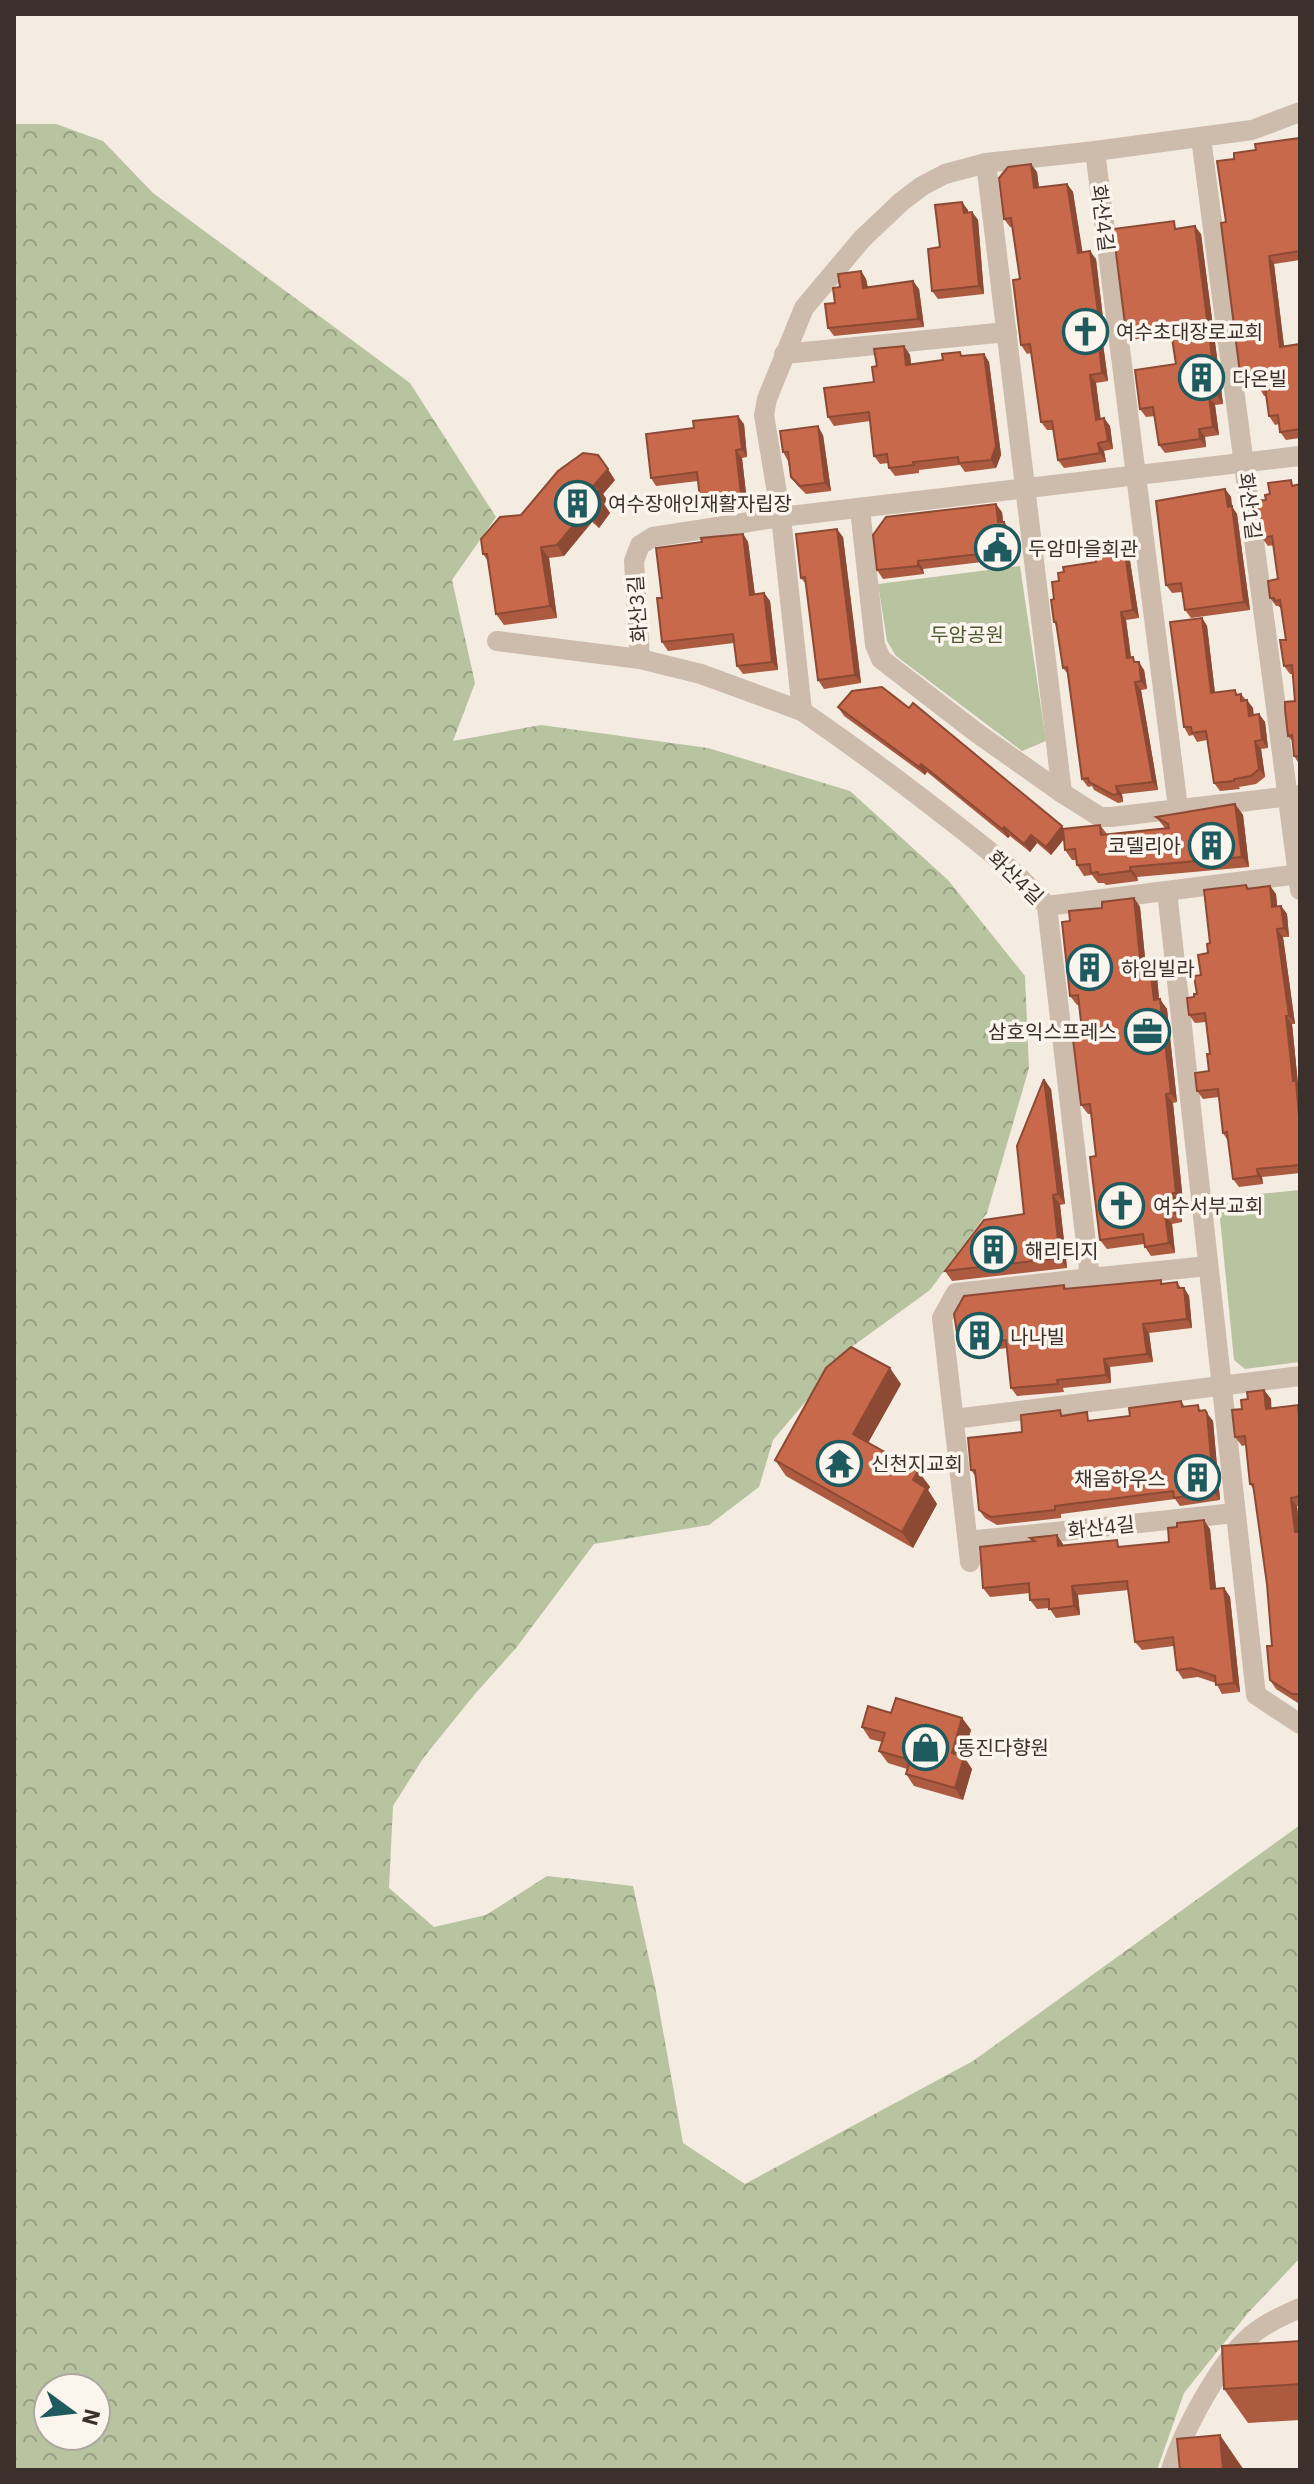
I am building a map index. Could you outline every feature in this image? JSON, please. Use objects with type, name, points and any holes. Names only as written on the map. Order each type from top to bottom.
[{"type":"street","points":[[802,711],[781,517],[764,415],[767,399],[804,308],[862,239],[922,186],[945,174],[986,163],[1252,130],[1300,112]]},
{"type":"street","name":"화산1길","points":[[1201,138],[1294,796],[1299,880]]},
{"type":"street","name":"화산4길","points":[[1095,151],[1136,476]]},
{"type":"street","points":[[986,163],[1062,793]]},
{"type":"street","points":[[784,354],[1007,332]]},
{"type":"street","name":"화산3길","points":[[497,641],[640,659],[634,561],[640,545],[653,537],[781,517],[1300,456]]},
{"type":"street","points":[[1136,476],[1178,808]]},
{"type":"street","points":[[860,509],[875,645],[881,659],[1062,793],[1100,817],[1294,796]]},
{"type":"street","name":"화산4길","points":[[640,659],[701,674],[802,711],[886,770],[1001,859],[1047,906],[1090,1278],[956,1293],[942,1318],[969,1552],[1235,1513]]},
{"type":"street","points":[[1047,906],[1167,891],[1299,880]]},
{"type":"street","points":[[1167,891],[1256,1695],[1300,1724]]},
{"type":"street","points":[[1090,1278],[1208,1266]]},
{"type":"street","points":[[954,1419],[1300,1376]]},
{"type":"street","points":[[1171,2470],[1187,2430],[1237,2349],[1259,2329],[1300,2308]]},
{"type":"green space","points":[[14,124],[56,124],[103,141],[153,193],[410,383],[496,517],[452,580],[475,683],[453,741],[541,725],[708,748],[850,791],[948,880],[1025,976],[1029,1068],[987,1213],[930,1290],[853,1346],[773,1440],[759,1487],[709,1525],[594,1544],[516,1648],[424,1757],[393,1806],[389,1888],[434,1927],[486,1915],[547,1876],[633,1886],[655,1986],[683,2143],[745,2184],[973,2061],[1300,1825],[1300,2258],[1248,2313],[1184,2393],[1157,2470],[14,2470]]},
{"type":"green space","name":"두암공원","points":[[1020,566],[1046,741],[1022,751],[896,656],[887,641],[878,584]]},
{"type":"green space","points":[[1300,1190],[1300,1362],[1245,1369],[1234,1360],[1218,1198]]},
{"type":"building","points":[[1300,138],[1300,251],[1269,256],[1280,347],[1300,344],[1300,429],[1280,432],[1278,415],[1269,416],[1265,387],[1258,388],[1257,377],[1253,377],[1252,372],[1240,373],[1221,223],[1226,222],[1217,161],[1234,159],[1234,153],[1256,150],[1255,144]]},
{"type":"building","points":[[1031,164],[1034,188],[1067,184],[1078,253],[1090,251],[1101,336],[1098,336],[1102,373],[1090,375],[1096,420],[1104,418],[1108,441],[1098,443],[1100,453],[1058,460],[1052,421],[1041,422],[1030,344],[1021,345],[1013,280],[1020,279],[1011,218],[1004,219],[999,178],[1008,167]]},
{"type":"building","points":[[962,202],[964,213],[972,212],[979,286],[932,291],[928,249],[940,247],[935,205]]},
{"type":"building","points":[[1174,221],[1175,229],[1195,226],[1217,395],[1209,397],[1213,427],[1199,429],[1200,439],[1159,445],[1153,407],[1140,409],[1135,370],[1176,364],[1170,325],[1126,332],[1113,229]]},
{"type":"building","points":[[861,271],[863,288],[913,281],[918,319],[828,328],[825,304],[835,303],[833,288],[840,287],[838,274]]},
{"type":"building","points":[[904,346],[906,365],[943,360],[942,354],[984,354],[996,446],[991,460],[959,463],[958,457],[889,468],[887,454],[874,456],[869,412],[828,417],[824,388],[874,382],[872,367],[877,366],[874,349]]},
{"type":"building","points":[[738,416],[742,449],[736,450],[741,494],[700,499],[697,472],[651,478],[646,434],[694,428],[693,421]]},
{"type":"building","points":[[818,426],[825,483],[800,486],[791,477],[788,452],[783,452],[780,431]]},
{"type":"building","points":[[583,453],[598,455],[608,469],[594,485],[599,489],[595,495],[603,502],[591,516],[585,511],[557,545],[541,547],[550,606],[496,614],[487,554],[483,554],[481,539],[500,517],[521,515],[558,471]]},
{"type":"building","points":[[1291,480],[1292,486],[1300,484],[1300,762],[1299,756],[1294,756],[1292,735],[1288,736],[1285,709],[1285,702],[1295,701],[1292,665],[1284,666],[1280,640],[1286,640],[1280,600],[1270,598],[1268,581],[1278,579],[1272,536],[1262,538],[1257,501],[1266,500],[1265,495],[1270,494],[1268,483]]},
{"type":"building","points":[[1225,489],[1228,507],[1232,506],[1244,602],[1185,610],[1181,583],[1166,585],[1156,501]]},
{"type":"building","points":[[996,504],[998,522],[1004,522],[1007,549],[999,550],[1000,556],[979,558],[979,554],[918,561],[918,566],[877,570],[873,535],[886,517]]},
{"type":"building","points":[[837,529],[855,675],[818,680],[805,577],[801,578],[796,534]]},
{"type":"building","points":[[743,534],[750,595],[764,593],[772,662],[737,666],[733,634],[662,642],[657,598],[662,598],[656,548],[702,542],[701,538]]},
{"type":"building","points":[[1125,553],[1133,610],[1121,612],[1127,658],[1133,657],[1134,662],[1139,662],[1141,681],[1135,682],[1153,782],[1116,786],[1118,794],[1113,795],[1089,782],[1088,778],[1082,779],[1067,667],[1063,668],[1051,600],[1054,599],[1052,582],[1059,581],[1058,573],[1064,572],[1063,567],[1096,562],[1096,557]]},
{"type":"building","points":[[1202,618],[1211,693],[1235,690],[1236,695],[1241,694],[1241,701],[1247,700],[1249,716],[1259,714],[1262,740],[1255,741],[1259,769],[1251,776],[1234,781],[1214,783],[1206,731],[1192,733],[1191,727],[1184,727],[1170,622]]},
{"type":"building","points":[[882,687],[909,708],[913,703],[1062,826],[1046,847],[1031,835],[1024,844],[921,764],[919,767],[838,707],[852,691]]},
{"type":"building","points":[[1235,804],[1242,857],[1130,867],[1130,871],[1099,875],[1098,872],[1091,873],[1090,864],[1077,865],[1075,849],[1065,850],[1063,829],[1100,825],[1101,835],[1169,828],[1168,824],[1156,817]]},
{"type":"building","points":[[1246,885],[1247,889],[1270,886],[1272,907],[1281,906],[1284,928],[1277,929],[1289,1016],[1286,1016],[1293,1081],[1296,1081],[1300,1165],[1257,1169],[1258,1176],[1233,1179],[1218,1089],[1197,1091],[1195,1073],[1209,1071],[1205,1013],[1189,1015],[1187,998],[1197,994],[1194,976],[1201,975],[1198,955],[1208,953],[1207,944],[1210,943],[1204,890]]},
{"type":"building","points":[[1134,898],[1141,969],[1150,968],[1154,1000],[1160,999],[1171,1093],[1166,1094],[1176,1193],[1173,1193],[1176,1213],[1165,1215],[1169,1243],[1145,1247],[1143,1234],[1100,1240],[1090,1157],[1096,1156],[1090,1104],[1081,1105],[1072,1031],[1082,1030],[1078,995],[1070,996],[1062,922],[1070,921],[1069,911],[1102,908],[1102,902]]},
{"type":"building","points":[[1044,1079],[1058,1194],[1053,1195],[1060,1258],[945,1271],[984,1220],[1024,1214],[1017,1146]]},
{"type":"building","points":[[1161,1280],[1161,1284],[1177,1282],[1178,1288],[1184,1288],[1187,1319],[1143,1324],[1147,1354],[1104,1359],[1106,1375],[1057,1380],[1058,1384],[1011,1388],[1006,1340],[959,1346],[954,1314],[964,1296],[1064,1285],[1064,1289]]},
{"type":"building","name":"신천지교회","points":[[851,1347],[890,1368],[853,1434],[918,1471],[913,1480],[926,1488],[902,1532],[775,1460],[826,1368]]},
{"type":"building","points":[[1264,1390],[1266,1409],[1298,1405],[1300,1496],[1291,1498],[1295,1532],[1300,1532],[1300,1694],[1292,1694],[1270,1680],[1267,1646],[1272,1646],[1267,1584],[1253,1484],[1250,1484],[1245,1436],[1235,1437],[1232,1410],[1242,1409],[1241,1400],[1248,1399],[1247,1392]]},
{"type":"building","points":[[1181,1401],[1182,1407],[1198,1405],[1199,1411],[1205,1410],[1207,1413],[1214,1492],[1174,1498],[1173,1491],[991,1517],[979,1510],[968,1438],[1022,1432],[1021,1415],[1060,1410],[1061,1416],[1087,1412],[1088,1421],[1130,1416],[1129,1408]]},
{"type":"building","points":[[1204,1520],[1211,1589],[1224,1588],[1234,1683],[1216,1685],[1215,1676],[1191,1668],[1177,1670],[1173,1637],[1135,1642],[1127,1581],[1072,1586],[1074,1606],[1049,1609],[1049,1599],[1030,1600],[1029,1583],[983,1588],[980,1547],[1035,1541],[1030,1538],[1057,1535],[1058,1546],[1117,1540],[1118,1547],[1169,1542],[1168,1528],[1177,1527],[1177,1523]]},
{"type":"building","points":[[896,1698],[962,1718],[952,1753],[964,1757],[955,1788],[906,1774],[910,1760],[879,1751],[885,1733],[862,1727],[868,1706],[891,1713]]},
{"type":"building","points":[[1300,2341],[1300,2384],[1224,2389],[1222,2346]]},
{"type":"building","points":[[1220,2435],[1223,2470],[1180,2470],[1177,2439]]},
{"type":"place","name":"여수초대장로교회","points":[[1085,331]]},
{"type":"place","name":"다온빌","points":[[1201,378]]},
{"type":"place","name":"여수장애인재활자립장","points":[[577,503]]},
{"type":"place","name":"두암마을회관","points":[[997,548]]},
{"type":"place","name":"코델리아","points":[[1212,845]]},
{"type":"place","name":"하임빌라","points":[[1090,968]]},
{"type":"place","name":"삼호익스프레스","points":[[1148,1031]]},
{"type":"place","name":"여수서부교회","points":[[1122,1205]]},
{"type":"place","name":"해리티지","points":[[994,1250]]},
{"type":"place","name":"나나빌","points":[[979,1336]]},
{"type":"place","name":"신천지교회","points":[[840,1463]]},
{"type":"place","name":"채움하우스","points":[[1197,1478]]},
{"type":"place","name":"동진다향원","points":[[926,1747]]}]
